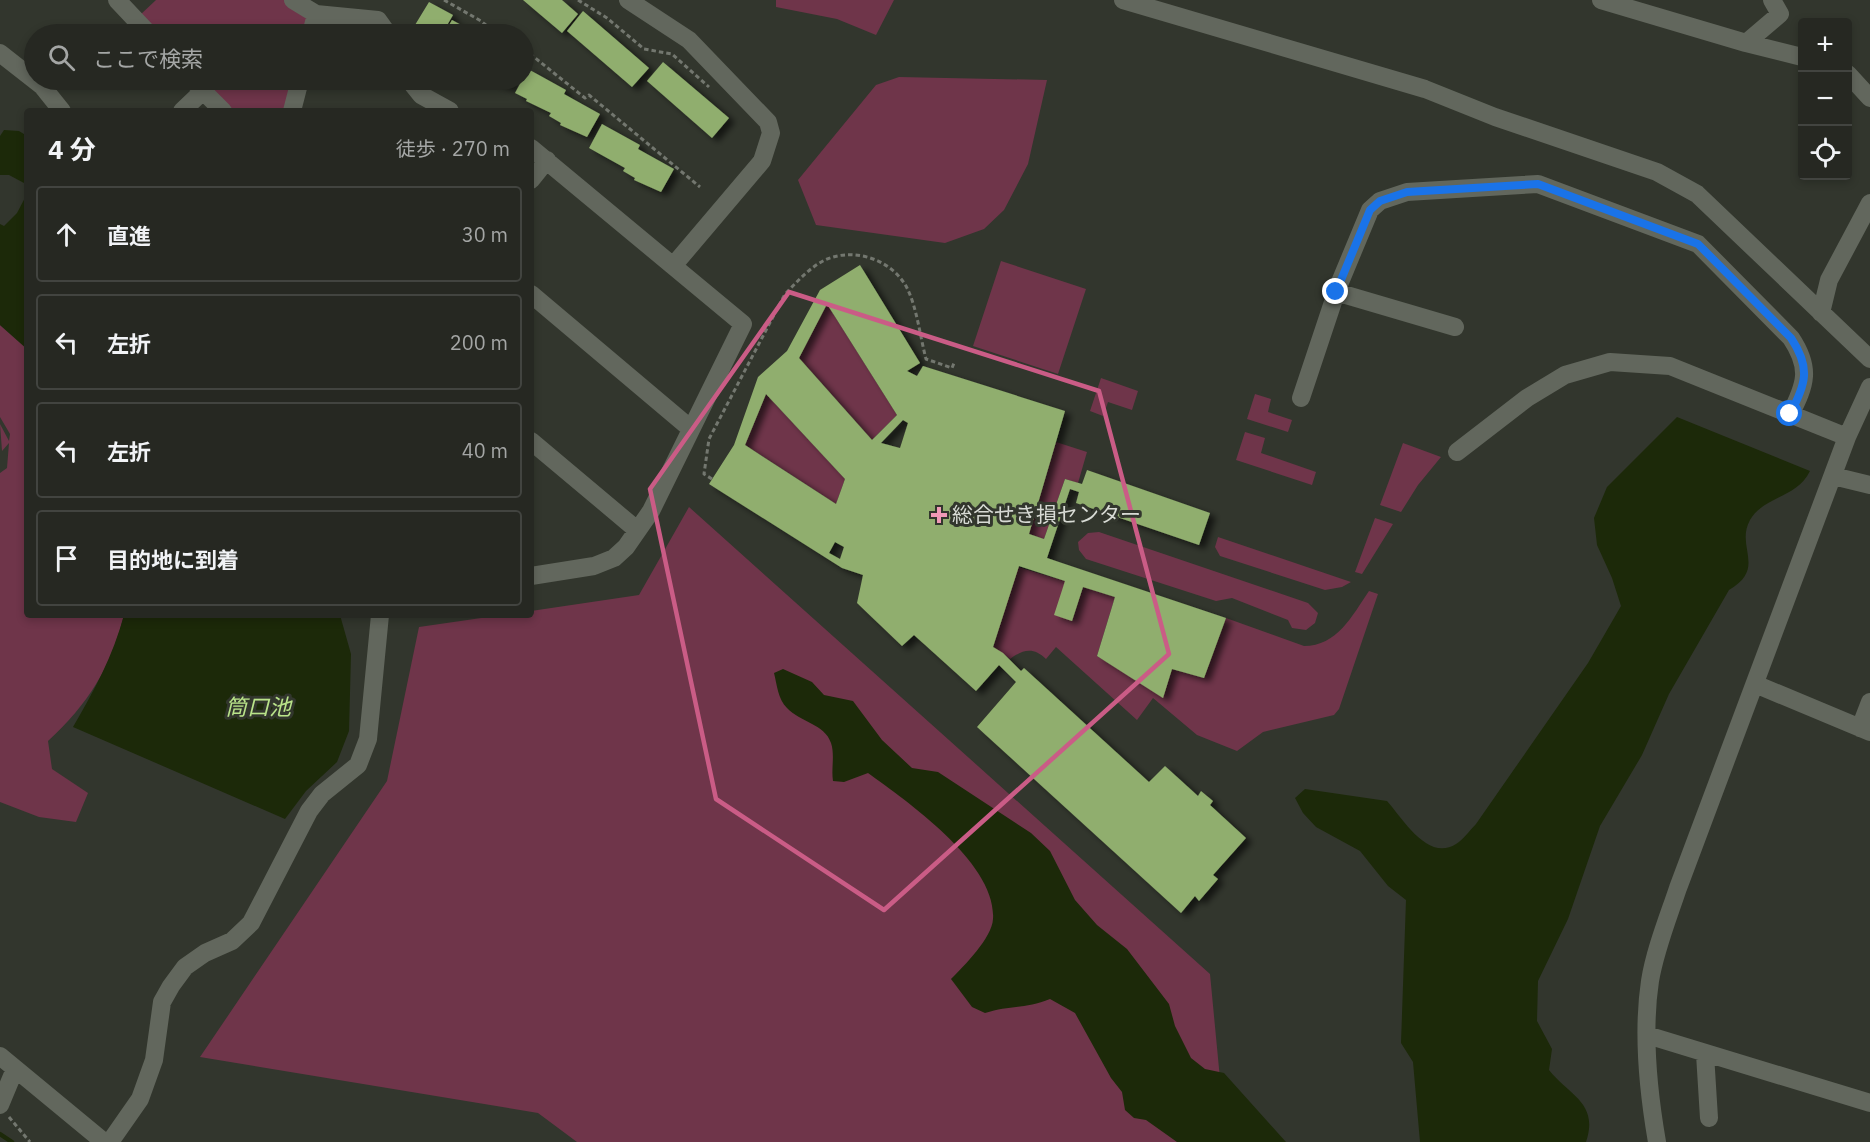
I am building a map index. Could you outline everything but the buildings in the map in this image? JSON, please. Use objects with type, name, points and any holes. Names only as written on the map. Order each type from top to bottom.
[{"type":"street","points":[[117,0],[140,24]]},
{"type":"street","points":[[293,0],[316,14],[378,20],[381,24]]},
{"type":"street","points":[[628,0],[697,46],[768,122],[771,133],[762,161],[673,266]]},
{"type":"street","points":[[1123,0],[1425,88],[1495,117],[1657,172],[1697,194],[1870,359]]},
{"type":"street","points":[[1601,0],[1746,43],[1798,56]]},
{"type":"street","points":[[1746,43],[1780,14],[1772,0]]},
{"type":"street","points":[[314,24],[316,14]]},
{"type":"street","points":[[1,56],[24,73]]},
{"type":"street","points":[[1852,78],[1870,98]]},
{"type":"street","points":[[45,90],[60,108]]},
{"type":"street","points":[[184,108],[194,90]]},
{"type":"street","points":[[202,90],[220,108]]},
{"type":"street","points":[[293,108],[297,90]]},
{"type":"street","points":[[417,90],[421,95],[445,108]]},
{"type":"street","points":[[534,150],[743,324],[651,511],[614,558],[594,566],[534,576]]},
{"type":"street","points":[[534,176],[547,160]]},
{"type":"street","points":[[1301,398],[1336,292],[1370,210],[1380,201],[1407,192],[1538,184],[1698,244],[1791,338],[1801,352],[1805,374],[1802,390],[1790,414]]},
{"type":"street","points":[[1821,313],[1828,280],[1870,203]]},
{"type":"street","points":[[1336,292],[1455,327]]},
{"type":"street","points":[[534,297],[691,429]]},
{"type":"street","points":[[1457,452],[1527,398],[1565,375],[1610,362],[1670,366],[1847,437]]},
{"type":"street","points":[[1657,1142],[1646,1057],[1650,981],[1677,888],[1847,437],[1870,387]]},
{"type":"street","points":[[534,444],[637,530]]},
{"type":"street","points":[[1833,476],[1870,485]]},
{"type":"street","points":[[110,1142],[140,1100],[154,1060],[162,1002],[171,986],[185,967],[232,941],[251,923],[309,811],[322,794],[358,765],[368,739],[380,618]]},
{"type":"street","points":[[1755,684],[1865,730],[1870,702]]},
{"type":"street","points":[[1647,1035],[1870,1103]]},
{"type":"street","points":[[1705,1054],[1709,1118]]},
{"type":"street","points":[[0,1056],[104,1142]]},
{"type":"street","points":[[4,1110],[15,1069]]},
{"type":"path","points":[[444,0],[485,24]]},
{"type":"path","points":[[578,0],[607,18],[645,49],[672,54],[712,90]]},
{"type":"path","points":[[534,57],[585,98],[589,95],[699,187]]},
{"type":"path","points":[[712,479],[704,474],[709,439],[785,294],[804,274],[824,260],[844,255],[865,255],[884,264],[900,276],[908,290],[926,359],[951,368],[954,363]]},
{"type":"path","points":[[4,1110],[30,1142]]},
{"type":"highlighted area","points":[[789,292],[1099,391],[1169,654],[884,910],[716,799],[650,489]]},
{"type":"shaded area","points":[[156,0],[284,0],[305,13],[308,20],[307,24],[147,24],[139,16]]},
{"type":"shaded area","points":[[776,0],[894,0],[876,35],[837,19],[776,7]]},
{"type":"shaded area","points":[[899,77],[1047,80],[1028,164],[1004,210],[984,229],[945,243],[816,225],[798,180],[876,85]]},
{"type":"shaded area","points":[[211,90],[290,90],[286,108],[230,108]]},
{"type":"shaded area","points":[[1001,261],[1086,289],[1058,374],[973,346]]},
{"type":"shaded area","points":[[827,304],[897,415],[872,440],[799,358]]},
{"type":"shaded area","points":[[0,325],[24,346],[24,618],[123,618],[112,652],[96,684],[75,713],[48,741],[52,769],[88,793],[76,822],[39,817],[0,802],[0,473],[7,468],[9,443],[2,451],[0,424],[9,441],[10,434],[0,417]]},
{"type":"shaded area","points":[[1101,378],[1138,391],[1132,410],[1108,402],[1103,416],[1090,411]]},
{"type":"shaded area","points":[[766,394],[845,479],[836,504],[745,445]]},
{"type":"shaded area","points":[[1255,394],[1271,399],[1268,412],[1292,420],[1288,432],[1247,419]]},
{"type":"shaded area","points":[[1245,432],[1265,438],[1261,453],[1316,472],[1312,485],[1236,460]]},
{"type":"shaded area","points":[[1056,442],[1087,452],[1078,483],[1065,479],[1044,539],[1029,534]]},
{"type":"shaded area","points":[[1403,443],[1441,457],[1418,485],[1401,512],[1380,505]]},
{"type":"shaded area","points":[[689,507],[1210,974],[1226,1142],[577,1142],[538,1113],[200,1057],[387,781],[419,627],[481,618],[534,618],[534,611],[639,595]]},
{"type":"shaded area","points":[[1375,518],[1393,524],[1362,574],[1355,572]]},
{"type":"shaded area","points":[[1099,532],[1308,603],[1318,613],[1315,623],[1306,630],[1292,628],[1288,620],[1232,598],[1216,601],[1086,559],[1079,550],[1078,542],[1088,533]]},
{"type":"shaded area","points":[[1218,537],[1351,582],[1342,587],[1325,590],[1220,556],[1215,547]]},
{"type":"shaded area","points":[[1018,567],[1065,581],[1072,621],[1083,587],[1115,597],[1097,656],[1163,697],[1172,669],[1204,678],[1226,618],[1304,646],[1316,645],[1326,641],[1343,628],[1369,591],[1378,594],[1339,709],[1334,715],[1263,732],[1237,751],[1197,735],[1153,698],[1137,720],[1056,647],[1046,659],[1033,651],[1024,651],[1010,659],[993,647]]},
{"type":"water","points":[[4,130],[19,131],[24,134],[24,183],[9,175],[0,175],[0,136]]},
{"type":"water","points":[[24,200],[24,346],[0,325],[0,224],[4,226],[17,213]]},
{"type":"water","points":[[1677,417],[1810,471],[1797,487],[1763,506],[1750,520],[1746,530],[1748,565],[1746,574],[1729,590],[1669,694],[1642,755],[1600,826],[1568,919],[1538,981],[1537,1021],[1552,1049],[1549,1070],[1586,1109],[1589,1129],[1586,1142],[1420,1142],[1413,1062],[1401,1043],[1406,900],[1388,886],[1360,851],[1316,827],[1303,813],[1295,798],[1305,789],[1387,801],[1408,827],[1426,843],[1446,848],[1456,844],[1464,837],[1476,824],[1588,663],[1621,606],[1612,578],[1597,545],[1594,518],[1607,487]]},
{"type":"water","name":"筒口池","points":[[123,618],[341,618],[351,654],[349,731],[337,762],[306,791],[285,819],[73,727],[114,645]]},
{"type":"water","points":[[783,669],[812,682],[824,695],[853,701],[882,740],[912,768],[938,772],[1031,833],[1050,851],[1075,900],[1097,925],[1127,949],[1169,1004],[1175,1026],[1191,1058],[1205,1069],[1224,1073],[1286,1142],[1177,1142],[1146,1120],[1134,1118],[1125,1110],[1122,1092],[1111,1078],[1075,1013],[1050,999],[985,1013],[972,1007],[951,979],[976,951],[988,935],[991,926],[993,919],[990,898],[981,877],[966,856],[947,836],[905,800],[868,773],[844,782],[833,781],[833,752],[828,737],[818,727],[792,713],[778,692],[774,673]]},
{"type":"waterway","points":[[0,1134],[12,1142]]},
{"type":"place","name":"総合せき損センター","points":[[939,515]]},
{"type":"route","points":[[1336,292],[1370,210],[1380,201],[1407,192],[1538,184],[1698,244],[1791,338],[1801,352],[1805,374],[1802,390],[1790,414]]}]
